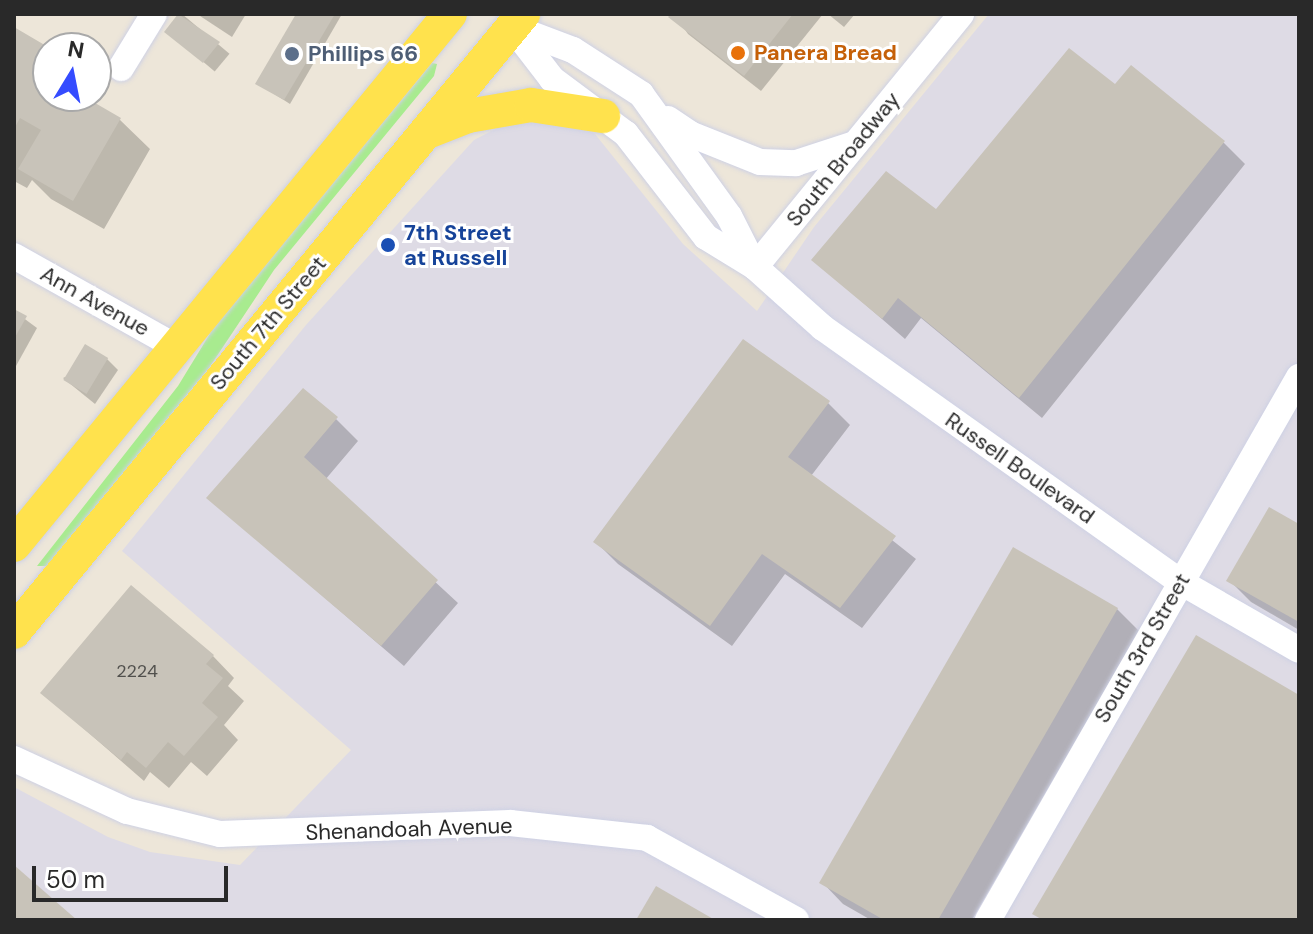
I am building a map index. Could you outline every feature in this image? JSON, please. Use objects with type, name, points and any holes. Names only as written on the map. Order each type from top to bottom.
[{"type":"main road","points":[[14,545],[450,14]]},
{"type":"main road","name":"South 7th Street","points":[[14,632],[426,133],[508,18]]},
{"type":"main road","points":[[426,133],[468,116],[531,105],[603,116]]},
{"type":"street","points":[[121,68],[154,14]]},
{"type":"street","name":"South Broadway","points":[[755,267],[961,14]]},
{"type":"street","name":"Russell Boulevard","points":[[508,18],[605,68],[657,111],[729,216],[755,267]]},
{"type":"street","name":"Russell Boulevard","points":[[508,18],[552,79],[603,116],[642,153],[706,237],[755,267],[823,328],[1179,581],[1299,650]]},
{"type":"street","points":[[657,111],[690,134],[760,162],[796,163],[855,144]]},
{"type":"street","name":"Ann Avenue","points":[[14,256],[176,347]]},
{"type":"street","name":"South 3rd Street","points":[[988,920],[1179,581],[1299,377]]},
{"type":"street","name":"Shenandoah Avenue","points":[[14,759],[127,811],[220,834],[510,823],[647,838],[796,920]]},
{"type":"shaded area","points":[[989,14],[1299,14],[1299,920],[14,920],[14,787],[108,837],[150,852],[240,865],[351,750],[122,551],[306,325],[474,140],[515,119],[571,121],[595,134],[683,244],[757,311],[814,227]]},
{"type":"green space","points":[[432,63],[437,64],[434,76],[274,270],[209,368],[47,566],[37,566],[178,386],[214,327]]},
{"type":"building","points":[[178,14],[220,42],[203,63],[164,32]]},
{"type":"building","name":"Phillips 66","points":[[296,14],[335,14],[284,100],[255,84]]},
{"type":"building","name":"Panera Bread","points":[[671,14],[793,14],[744,76],[668,17]]},
{"type":"building","points":[[14,27],[32,38],[32,112],[111,112],[121,118],[73,201],[18,169],[41,130],[20,118],[14,129]]},
{"type":"building","points":[[1069,48],[1115,84],[1131,65],[1225,141],[1019,398],[898,298],[882,319],[811,260],[886,171],[936,209]]},
{"type":"building","points":[[14,309],[27,316],[14,339]]},
{"type":"building","points":[[743,339],[830,401],[788,457],[896,536],[840,608],[762,554],[710,626],[593,542]]},
{"type":"building","points":[[85,344],[108,358],[87,394],[63,380]]},
{"type":"building","points":[[303,388],[338,417],[304,457],[438,580],[381,646],[206,498]]},
{"type":"building","points":[[1269,507],[1299,524],[1299,622],[1226,581]]},
{"type":"building","points":[[1013,547],[1118,608],[938,920],[884,920],[819,883]]},
{"type":"building","points":[[131,585],[214,655],[206,664],[223,678],[202,703],[218,717],[184,756],[168,742],[146,768],[127,752],[121,760],[40,693]]},
{"type":"building","points":[[1196,635],[1299,695],[1299,920],[1043,920],[1032,914]]},
{"type":"building","points":[[14,865],[77,920],[14,920]]},
{"type":"building","points":[[656,886],[715,920],[636,920]]},
{"type":"place","name":"Panera Bread","points":[[738,53]]},
{"type":"place","name":"Phillips 66","points":[[292,54]]},
{"type":"place","name":"7th Street at Russell","points":[[388,245]]}]
